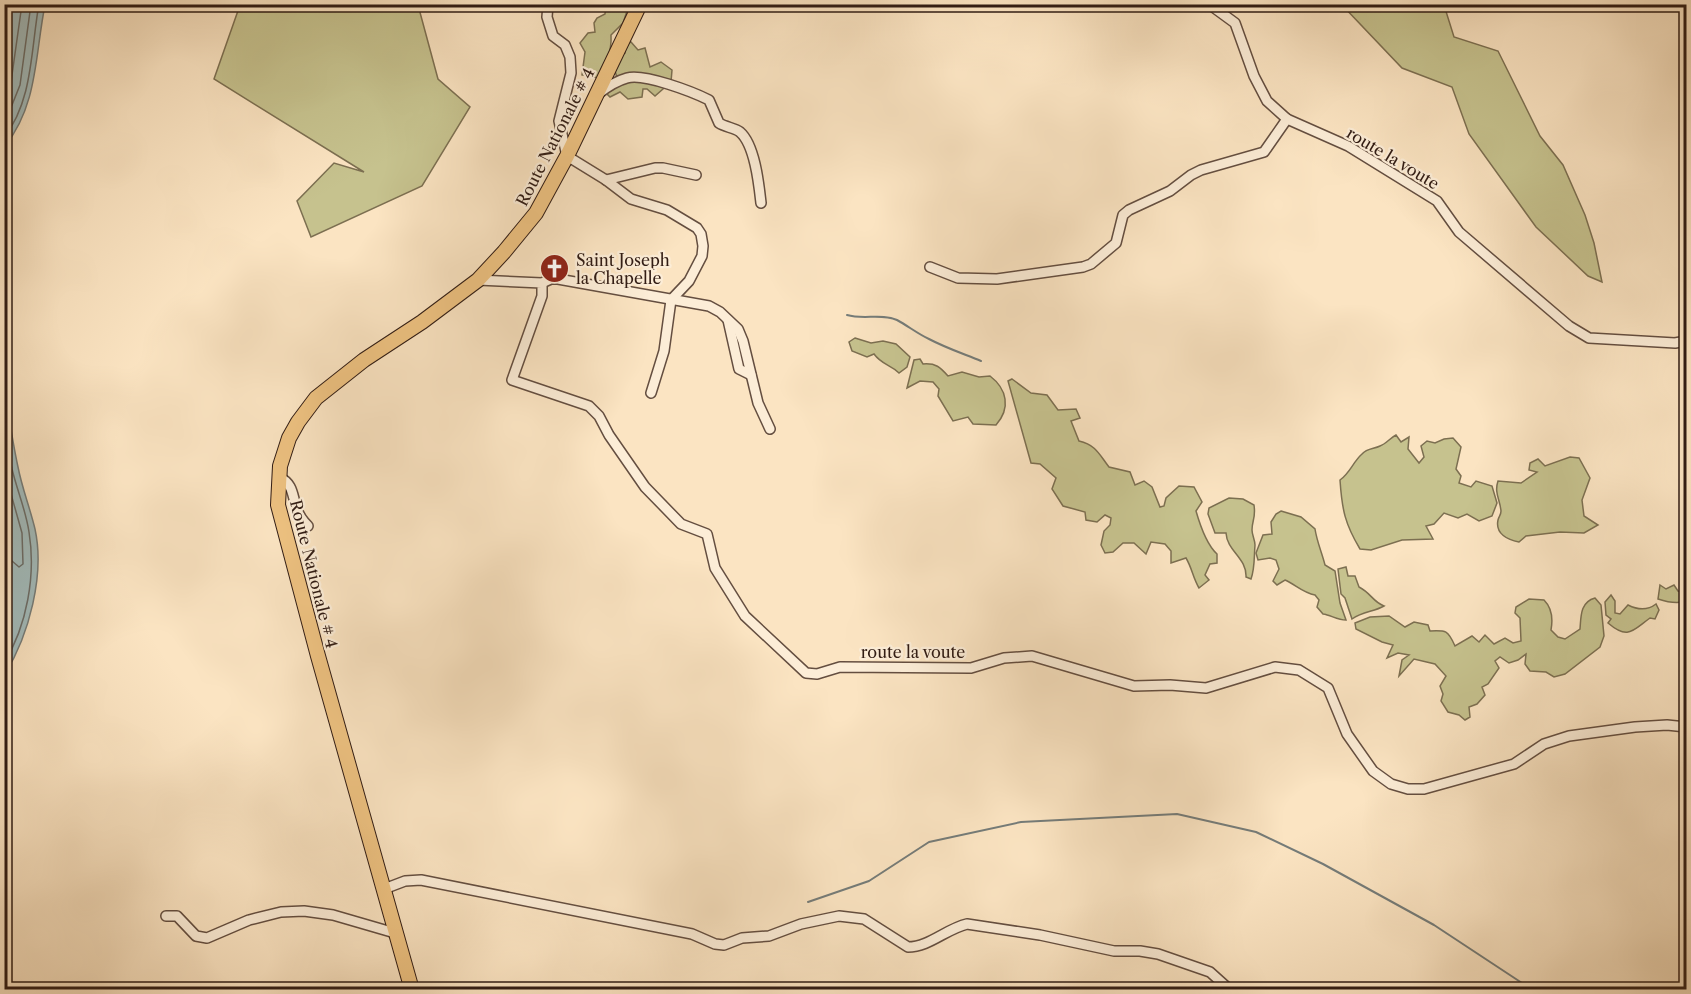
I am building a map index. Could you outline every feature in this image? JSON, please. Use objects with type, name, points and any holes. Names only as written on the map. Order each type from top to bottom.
[{"type":"main road","name":"Route Nationale # 4","points":[[412,990],[278,505],[280,466],[289,438],[316,398],[364,360],[422,322],[478,280],[536,213],[567,156],[640,4]]},
{"type":"street","points":[[548,4],[547,17],[553,35],[565,45],[570,57],[571,73],[559,121],[567,156],[606,180],[631,199],[667,210],[697,228],[701,234],[702,256],[689,281],[671,300],[664,351],[651,393]]},
{"type":"street","name":"route la voute","points":[[1209,4],[1235,23],[1243,50],[1258,84],[1268,101],[1287,119],[1348,146],[1437,201],[1459,232],[1569,326],[1589,338],[1675,343],[1686,341]]},
{"type":"street","points":[[595,97],[611,84],[629,77],[644,78],[682,88],[709,100],[719,123],[740,133],[751,149],[758,177],[761,204]]},
{"type":"street","points":[[930,267],[958,278],[996,279],[1074,269],[1091,264],[1116,243],[1123,215],[1129,210],[1170,191],[1200,170],[1264,153],[1287,119]]},
{"type":"street","points":[[606,180],[656,168],[696,175]]},
{"type":"street","points":[[478,280],[542,283],[558,279],[709,306],[738,329],[758,403],[770,429]]},
{"type":"street","name":"route la voute","points":[[542,283],[542,296],[512,380],[595,410],[609,435],[645,487],[681,524],[707,534],[715,568],[745,616],[806,673],[817,674],[840,667],[868,666],[914,669],[971,668],[1004,658],[1032,656],[1134,686],[1170,685],[1206,688],[1275,667],[1299,670],[1328,688],[1347,734],[1373,771],[1391,784],[1407,789],[1424,789],[1514,764],[1544,744],[1569,736],[1635,727],[1667,725],[1686,727]]},
{"type":"street","points":[[279,477],[290,485],[297,509],[308,526]]},
{"type":"street","points":[[384,889],[405,880],[422,880],[692,934],[718,945],[727,945],[746,937],[769,936],[801,924],[839,916],[864,919],[908,947],[922,945],[967,924],[1040,935],[1114,951],[1158,954],[1210,972],[1230,990]]},
{"type":"street","points":[[166,916],[177,916],[196,936],[207,938],[249,920],[281,912],[304,911],[333,915],[395,933]]},
{"type":"shaded area","points":[[240,5],[418,5],[438,79],[470,107],[422,186],[311,237],[297,201],[334,163],[364,172],[214,79]]},
{"type":"shaded area","points":[[606,5],[629,5],[623,23],[611,35],[608,58],[598,78],[582,75],[585,52],[580,43],[588,33],[595,32],[594,23],[597,18],[605,14]]},
{"type":"shaded area","points":[[1342,5],[1444,5],[1454,37],[1498,51],[1540,136],[1563,165],[1585,215],[1594,243],[1602,282],[1588,276],[1536,227],[1469,134],[1452,87],[1402,68]]},
{"type":"shaded area","points":[[631,42],[638,50],[645,48],[650,67],[661,62],[672,70],[671,82],[655,96],[647,89],[643,89],[642,97],[628,99],[620,92],[610,97],[604,91],[617,78],[614,67],[619,56],[625,53],[625,46]]},
{"type":"shaded area","points":[[855,338],[871,343],[883,341],[896,344],[910,357],[907,367],[899,373],[874,354],[867,357],[852,351],[849,342]]},
{"type":"shaded area","points":[[920,359],[923,364],[937,366],[948,376],[962,372],[979,377],[990,376],[1000,387],[1005,399],[1001,419],[996,425],[973,424],[968,417],[953,421],[938,396],[939,389],[933,382],[920,381],[907,388],[914,360]]},
{"type":"shaded area","points":[[1012,379],[1031,393],[1047,395],[1058,410],[1076,409],[1080,418],[1071,421],[1079,441],[1100,454],[1109,467],[1130,472],[1135,485],[1144,481],[1152,487],[1160,507],[1164,506],[1166,498],[1179,486],[1194,487],[1202,502],[1196,511],[1199,522],[1207,540],[1217,554],[1217,563],[1210,564],[1205,575],[1209,580],[1199,588],[1186,558],[1171,563],[1171,551],[1165,544],[1151,542],[1146,554],[1134,543],[1123,543],[1113,552],[1105,553],[1101,545],[1104,531],[1110,525],[1111,518],[1105,515],[1097,522],[1086,520],[1085,512],[1063,506],[1052,489],[1056,478],[1040,464],[1031,463],[1008,381]]},
{"type":"shaded area","points":[[1396,435],[1401,442],[1409,437],[1408,449],[1419,463],[1424,457],[1421,446],[1427,441],[1435,443],[1453,438],[1461,447],[1456,469],[1461,476],[1459,483],[1471,487],[1476,481],[1492,486],[1497,503],[1492,516],[1479,521],[1467,514],[1458,518],[1444,513],[1434,524],[1426,526],[1433,539],[1402,540],[1371,550],[1360,549],[1345,516],[1340,480],[1364,452],[1382,445]]},
{"type":"shaded area","points":[[1570,457],[1579,458],[1590,478],[1582,500],[1584,516],[1598,525],[1584,533],[1560,532],[1526,536],[1519,542],[1500,533],[1498,520],[1501,511],[1497,493],[1498,481],[1521,483],[1537,472],[1529,470],[1530,463],[1538,459],[1545,466]]},
{"type":"shaded area","points":[[1229,498],[1243,499],[1254,505],[1252,530],[1255,545],[1251,579],[1246,577],[1243,565],[1230,545],[1226,533],[1215,533],[1208,514],[1209,508]]},
{"type":"shaded area","points":[[1281,511],[1301,517],[1315,529],[1325,565],[1335,571],[1340,603],[1346,620],[1323,614],[1317,607],[1319,600],[1315,595],[1285,580],[1277,585],[1273,581],[1279,569],[1276,560],[1270,558],[1258,560],[1256,553],[1263,535],[1272,534],[1271,522]]},
{"type":"shaded area","points":[[1346,567],[1348,576],[1355,576],[1359,587],[1384,606],[1352,619],[1345,598],[1341,594],[1338,569]]},
{"type":"shaded area","points":[[1660,585],[1666,589],[1674,585],[1678,591],[1686,593],[1686,601],[1672,602],[1658,599]]},
{"type":"shaded area","points":[[1611,595],[1615,601],[1615,613],[1620,614],[1628,605],[1642,609],[1656,604],[1659,610],[1655,619],[1650,618],[1630,632],[1620,631],[1608,623],[1611,619],[1606,615],[1605,602]]},
{"type":"shaded area","points":[[1595,598],[1601,605],[1604,636],[1600,647],[1565,674],[1554,677],[1546,672],[1530,671],[1525,664],[1526,654],[1509,663],[1500,657],[1495,661],[1499,668],[1488,684],[1482,687],[1485,695],[1477,704],[1469,707],[1470,717],[1465,720],[1459,715],[1448,712],[1441,701],[1443,694],[1440,686],[1446,676],[1435,664],[1414,659],[1399,676],[1402,660],[1409,655],[1398,653],[1387,658],[1393,645],[1356,629],[1355,623],[1370,617],[1389,616],[1405,627],[1414,622],[1428,625],[1430,631],[1446,632],[1455,646],[1472,636],[1479,642],[1485,635],[1494,644],[1505,638],[1513,643],[1521,641],[1520,618],[1515,613],[1516,607],[1529,599],[1544,600],[1551,614],[1551,630],[1558,637],[1565,639],[1580,629],[1584,606]]},
{"type":"water","points":[[5,4],[45,5],[30,96],[16,130],[5,146]]},
{"type":"water","points":[[5,399],[20,475],[35,529],[38,566],[28,623],[5,674],[5,619],[10,597],[4,561]]},
{"type":"waterway","points":[[847,315],[897,320],[935,342],[981,361]]},
{"type":"waterway","points":[[808,902],[869,881],[929,842],[1021,822],[1177,814],[1256,832],[1323,864],[1434,925],[1522,983],[1566,990]]},
{"type":"waterway","points":[[1621,990],[1665,983]]},
{"type":"place","name":"Saint Joseph la Chapelle","points":[[555,269]]}]
